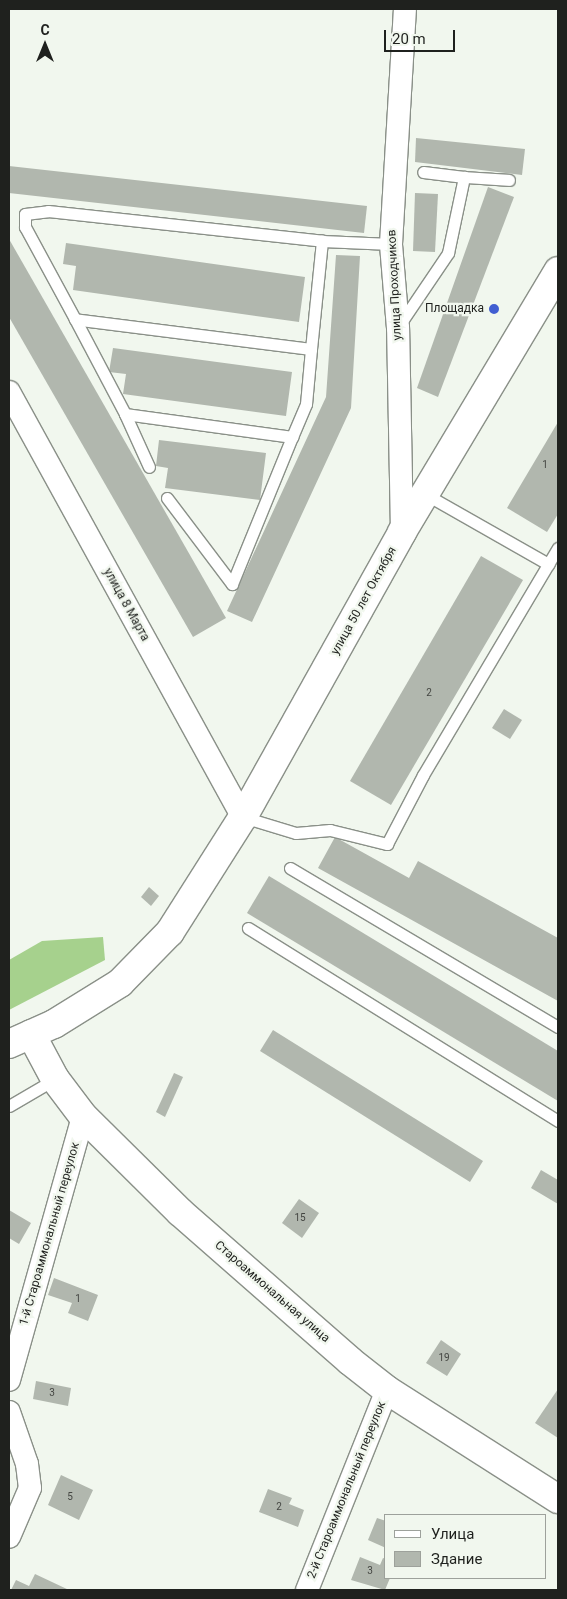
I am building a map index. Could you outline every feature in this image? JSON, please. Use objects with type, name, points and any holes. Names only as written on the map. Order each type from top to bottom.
[{"type":"main road","name":"улица 50 лет Октября","points":[[20,1039],[54,1024],[120,983],[170,932],[243,817],[402,532],[558,270]]},
{"type":"main road","name":"Староаммональная улица","points":[[20,1039],[55,1079],[83,1116],[180,1212],[350,1361],[387,1390],[558,1499]]},
{"type":"street","name":"улица Проходчиков","points":[[402,532],[398,328],[391,244],[405,9]]},
{"type":"street","name":"улица 8 Марта","points":[[9,392],[243,817]]},
{"type":"street","name":"1-й Староаммональный переулок","points":[[9,1380],[83,1116]]},
{"type":"street","name":"2-й Староаммональный переулок","points":[[307,1590],[387,1390]]},
{"type":"street","points":[[9,1412],[27,1464],[30,1488],[9,1537]]},
{"type":"lane","points":[[423,172],[509,180]]},
{"type":"lane","points":[[398,328],[448,253],[464,177]]},
{"type":"lane","points":[[148,466],[125,414],[24,227],[26,214],[48,212],[322,241],[391,244]]},
{"type":"lane","points":[[167,498],[232,584],[306,404],[322,241]]},
{"type":"lane","points":[[75,319],[311,349]]},
{"type":"lane","points":[[125,414],[292,436]]},
{"type":"lane","points":[[425,494],[548,564]]},
{"type":"lane","points":[[243,817],[296,832],[330,830],[387,844],[423,775],[558,548]]},
{"type":"lane","points":[[290,868],[558,1027]]},
{"type":"lane","points":[[248,928],[558,1121]]},
{"type":"lane","points":[[9,1106],[55,1079]]},
{"type":"green space","points":[[103,937],[105,960],[9,1010],[9,960],[42,941]]},
{"type":"building","points":[[416,138],[525,149],[522,175],[415,162]]},
{"type":"building","points":[[9,166],[367,206],[364,233],[9,193]]},
{"type":"building","points":[[488,187],[514,197],[438,397],[417,388]]},
{"type":"building","points":[[415,193],[438,194],[435,252],[413,251]]},
{"type":"building","points":[[9,239],[226,618],[193,637],[9,317]]},
{"type":"building","points":[[66,243],[305,277],[299,322],[73,290],[76,266],[63,264]]},
{"type":"building","points":[[336,255],[360,256],[351,408],[252,622],[227,611],[326,397]]},
{"type":"building","points":[[113,348],[292,372],[286,416],[123,394],[126,374],[109,372]]},
{"type":"building","points":[[558,422],[558,514],[547,532],[507,508]]},
{"type":"building","points":[[159,440],[266,453],[260,500],[165,488],[168,468],[156,466]]},
{"type":"building","points":[[481,556],[523,580],[391,805],[350,781]]},
{"type":"building","points":[[504,709],[522,720],[510,739],[492,728]]},
{"type":"building","points":[[335,837],[409,878],[418,861],[558,938],[558,1001],[318,868]]},
{"type":"building","points":[[269,876],[558,1051],[558,1101],[247,913]]},
{"type":"building","points":[[149,887],[159,896],[151,906],[141,897]]},
{"type":"building","points":[[273,1030],[483,1161],[470,1182],[260,1051]]},
{"type":"building","points":[[174,1073],[183,1077],[165,1117],[156,1112]]},
{"type":"building","points":[[541,1170],[558,1180],[558,1204],[531,1188]]},
{"type":"building","points":[[299,1199],[319,1213],[302,1238],[282,1223]]},
{"type":"building","points":[[9,1210],[31,1223],[19,1244],[9,1238]]},
{"type":"building","points":[[54,1278],[98,1295],[88,1321],[68,1313],[72,1303],[48,1295]]},
{"type":"building","points":[[441,1340],[461,1354],[447,1376],[426,1363]]},
{"type":"building","points":[[36,1381],[71,1388],[68,1406],[33,1399]]},
{"type":"building","points":[[558,1389],[558,1438],[535,1423]]},
{"type":"building","points":[[61,1475],[93,1490],[79,1520],[48,1505]]},
{"type":"building","points":[[268,1489],[292,1498],[289,1504],[304,1510],[298,1527],[259,1512]]},
{"type":"building","points":[[377,1518],[384,1520],[384,1547],[368,1540]]},
{"type":"building","points":[[360,1557],[380,1565],[384,1558],[384,1579],[390,1579],[385,1590],[351,1580]]},
{"type":"building","points":[[35,1574],[69,1590],[11,1590],[16,1580],[29,1586]]},
{"type":"place","name":"Площадка","points":[[494,309]]}]
